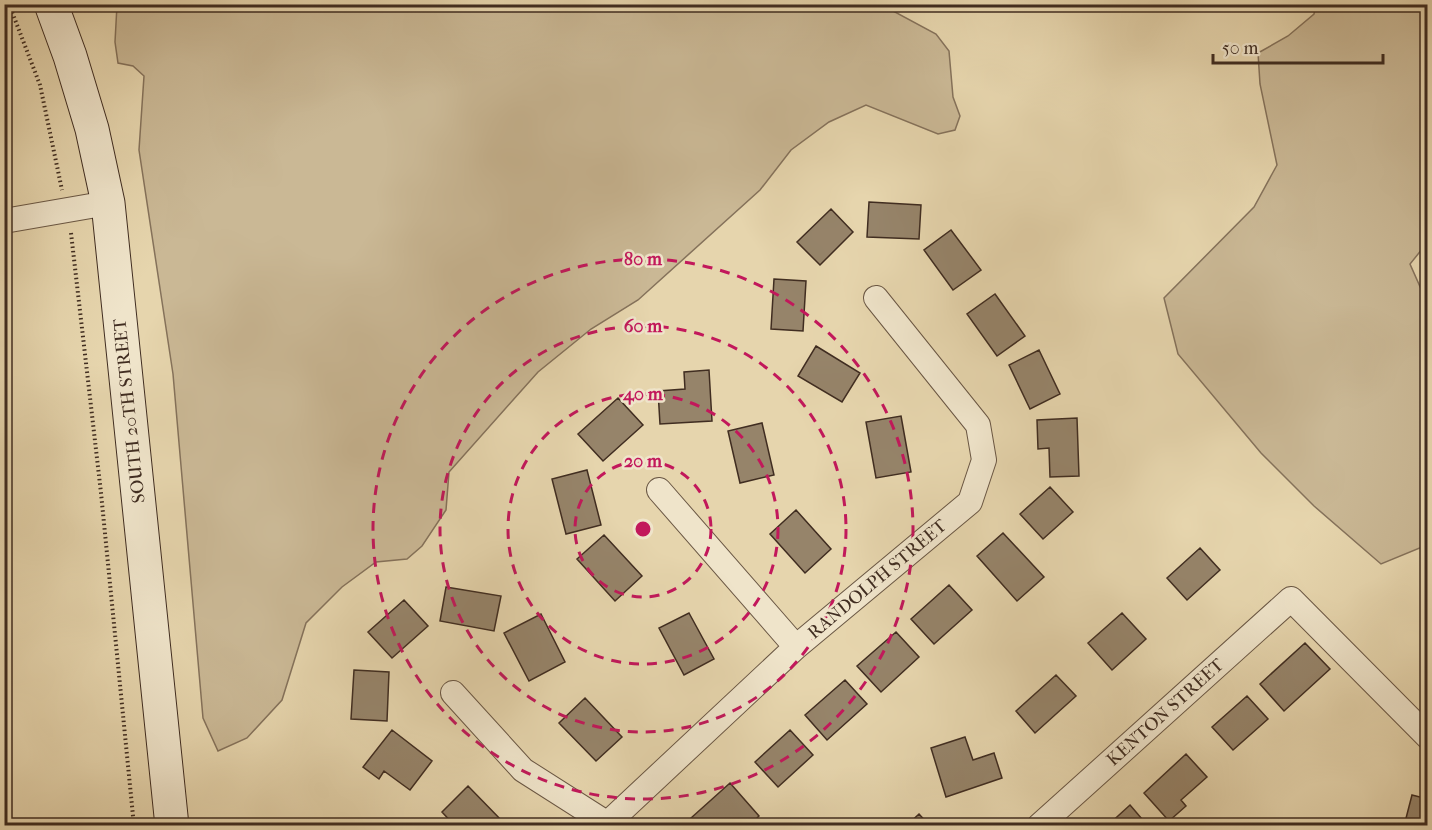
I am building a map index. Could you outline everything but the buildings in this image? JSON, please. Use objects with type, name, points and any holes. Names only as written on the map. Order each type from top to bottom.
[{"type":"main road","name":"SOUTH 20TH STREET","points":[[51,4],[70,56],[92,129],[108,203],[172,825]]},
{"type":"street","points":[[4,221],[108,203]]},
{"type":"street","name":"RANDOLPH STREET","points":[[609,824],[796,647],[970,502],[984,460],[978,425],[876,298]]},
{"type":"street","points":[[659,490],[796,647]]},
{"type":"street","name":"KENTON STREET","points":[[1039,825],[1291,599],[1428,737]]},
{"type":"street","points":[[453,693],[523,770],[609,824]]},
{"type":"path","points":[[9,4],[40,85],[70,225],[101,493],[134,825]]},
{"type":"shaded area","points":[[117,5],[882,5],[936,34],[949,51],[953,97],[960,116],[955,130],[938,134],[866,105],[829,122],[791,150],[760,190],[638,300],[591,329],[538,372],[449,472],[446,510],[422,546],[407,559],[376,562],[342,587],[306,623],[282,700],[247,738],[218,751],[203,718],[173,374],[139,150],[144,76],[133,66],[118,63],[115,42]]},
{"type":"shaded area","points":[[1316,5],[1427,5],[1427,243],[1410,264],[1422,291],[1427,296],[1427,545],[1381,564],[1314,506],[1261,453],[1178,354],[1164,298],[1254,207],[1277,165],[1260,84],[1258,53],[1288,36],[1314,14]]}]
